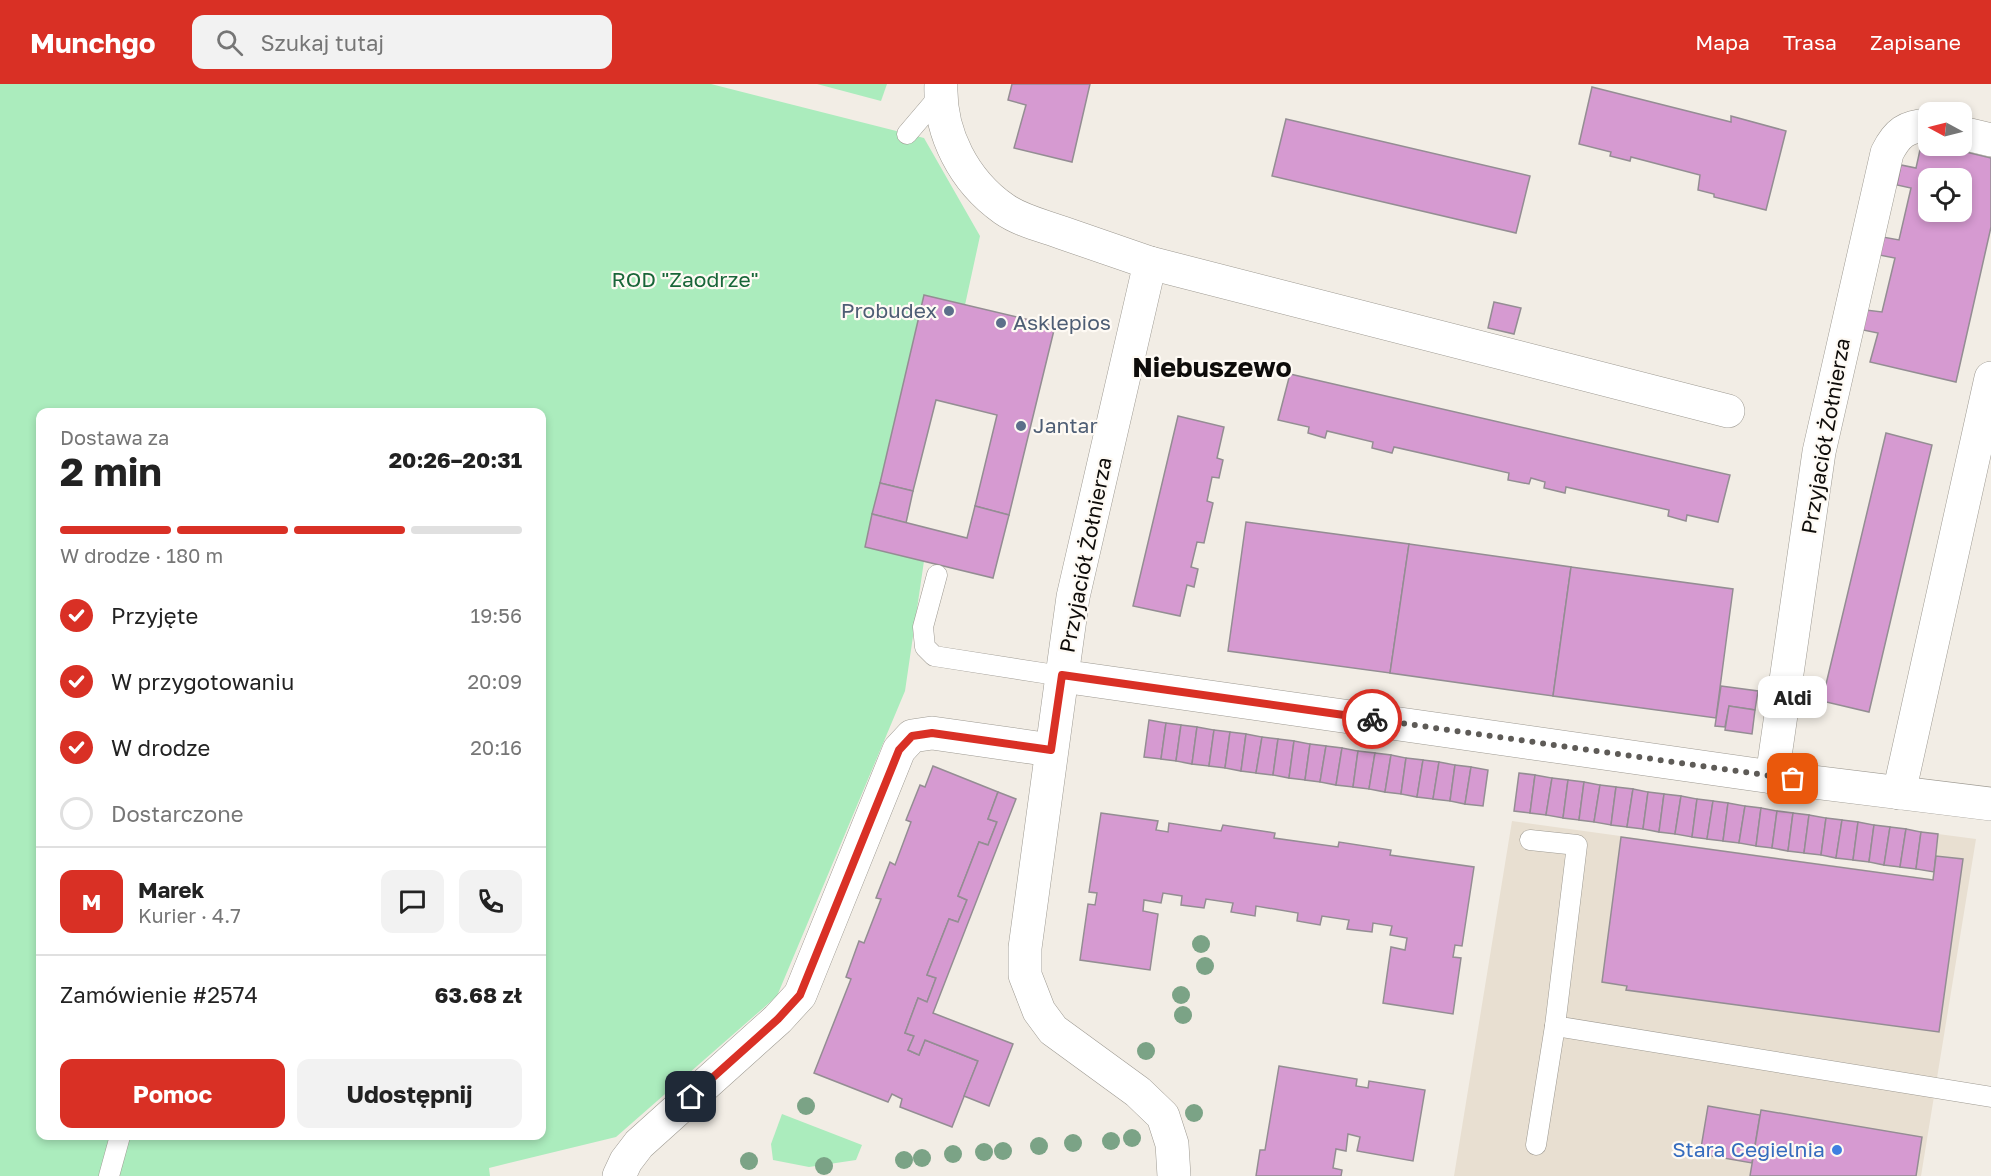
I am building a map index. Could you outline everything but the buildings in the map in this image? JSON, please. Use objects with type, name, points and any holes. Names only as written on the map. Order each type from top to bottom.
[{"type":"street","points":[[941,89],[945,124],[957,158],[977,184],[1005,209],[1034,223],[1150,262],[1728,411]]},
{"type":"street","name":"Przyjaciół Żołnierza","points":[[1772,777],[1819,452],[1887,153],[1895,137],[1911,126],[1918,126]]},
{"type":"street","points":[[1972,135],[1991,140]]},
{"type":"street","name":"Przyjaciół Żołnierza","points":[[1150,262],[1073,597],[1062,675],[1772,777],[1991,804]]},
{"type":"street","points":[[1899,792],[1991,378]]},
{"type":"street","points":[[1062,675],[1025,948],[1025,975],[1039,1011],[1053,1030],[1138,1092],[1163,1116],[1172,1144],[1174,1176]]},
{"type":"street","points":[[619,1176],[626,1161],[639,1144],[778,1019],[800,995],[899,750],[912,736],[932,733],[1051,750]]},
{"type":"lane","points":[[907,134],[941,89]]},
{"type":"lane","points":[[937,575],[923,627],[925,647],[934,656],[1062,675]]},
{"type":"lane","points":[[1530,840],[1577,846],[1555,1026],[1536,1145]]},
{"type":"lane","points":[[1555,1026],[1991,1097]]},
{"type":"lane","points":[[109,1176],[119,1140]]},
{"type":"shaded area","points":[[1512,821],[1932,879],[1938,834],[1976,839],[1921,1176],[1454,1176]]},
{"type":"green space","name":"ROD \"Zaodrze\"","points":[[0,84],[711,84],[924,138],[980,236],[965,305],[923,300],[865,546],[924,561],[905,691],[777,996],[616,1137],[489,1168],[490,1176],[0,1176]]},
{"type":"green space","points":[[817,84],[887,84],[881,101]]},
{"type":"green space","points":[[782,1114],[862,1145],[856,1160],[809,1167],[773,1160],[771,1144]]},
{"type":"way so far","points":[[1372,719],[1793,779]]},
{"type":"place","name":"Probudex","points":[[949,311]]},
{"type":"place","name":"Asklepios","points":[[1001,323]]},
{"type":"place","name":"Jantar","points":[[1021,426]]},
{"type":"place","name":"Aldi","points":[[1793,779]]},
{"type":"place","name":"Stara Cegielnia","points":[[1837,1150]]},
{"type":"district","name":"Niebuszewo","points":[[1212,368]]},
{"type":"route","points":[[691,1097],[778,1019],[800,995],[899,750],[912,736],[932,733],[1051,750],[1062,675],[1372,719]]}]
